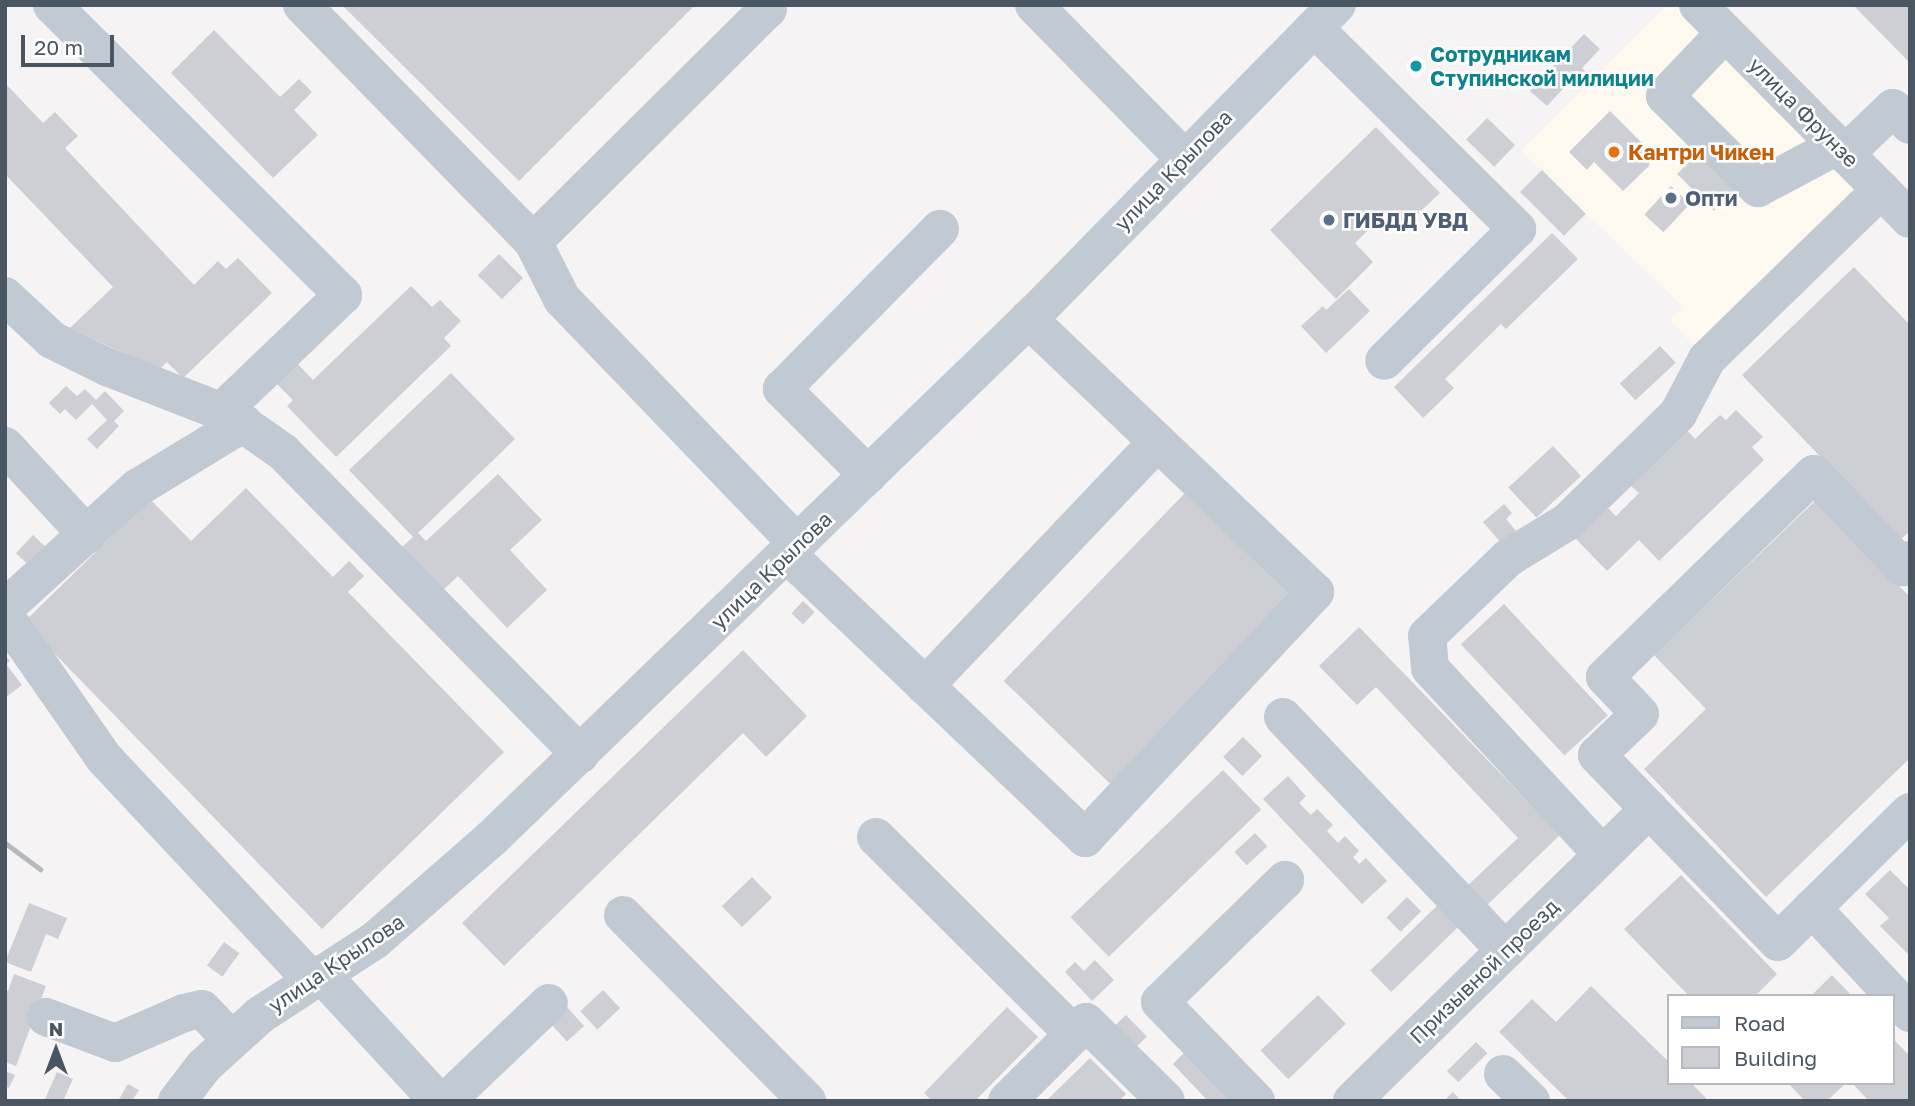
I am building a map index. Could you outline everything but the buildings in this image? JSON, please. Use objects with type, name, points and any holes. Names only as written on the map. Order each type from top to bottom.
[{"type":"street","points":[[5,608],[137,488],[232,418],[343,295],[52,5]]},
{"type":"street","points":[[302,5],[533,242],[562,299],[792,549],[925,686],[1085,838],[1315,592],[1028,319]]},
{"type":"street","points":[[533,242],[768,9],[765,5]]},
{"type":"street","points":[[1034,5],[1203,154]]},
{"type":"street","name":"улица Фрунзе","points":[[1698,5],[1910,219]]},
{"type":"street","points":[[1326,17],[1517,229],[1384,361]]},
{"type":"street","name":"улица Крылова","points":[[177,1101],[231,1039],[317,977],[374,942],[405,917],[580,754],[1028,319],[1203,154],[1326,17]]},
{"type":"street","points":[[1726,33],[1665,96],[1758,188],[1841,150],[1893,108],[1910,125]]},
{"type":"street","points":[[1609,848],[1430,668],[1427,636],[1508,558],[1567,522],[1678,414],[1707,359],[1881,190]]},
{"type":"street","points":[[868,475],[782,389],[940,229]]},
{"type":"street","points":[[5,296],[37,327],[69,349],[232,418],[283,452],[580,754]]},
{"type":"street","points":[[925,686],[1157,442]]},
{"type":"street","points":[[5,446],[87,535]]},
{"type":"street","points":[[1910,560],[1903,567],[1814,474],[1605,677],[1640,713],[1597,755],[1778,942],[1910,812]]},
{"type":"street","points":[[5,616],[104,758],[438,1101]]},
{"type":"street","points":[[1283,717],[1505,950]]},
{"type":"street","name":"Призывной проезд","points":[[1352,1101],[1649,809]]},
{"type":"street","points":[[876,837],[1074,1034]]},
{"type":"street","points":[[1256,1101],[1160,1002],[1285,880]]},
{"type":"street","points":[[1812,908],[1892,994]]},
{"type":"street","points":[[622,915],[807,1101]]},
{"type":"street","points":[[1894,996],[1910,1013]]},
{"type":"street","points":[[446,1101],[550,1003]]},
{"type":"street","points":[[46,1017],[115,1044],[184,1013],[202,1009],[231,1039]]},
{"type":"street","points":[[1007,1101],[1086,1022],[1166,1101]]},
{"type":"street","points":[[1503,1074],[1531,1101]]},
{"type":"shaded area","points":[[1667,5],[1679,5],[1863,189],[1697,349],[1670,320],[1683,307],[1521,151]]},
{"type":"railway","points":[[5,843],[40,869]]},
{"type":"place","name":"Сотрудникам Ступинской милиции","points":[[1416,66]]},
{"type":"place","name":"Кантри Чикен","points":[[1614,152]]},
{"type":"place","name":"Опти","points":[[1671,198]]},
{"type":"place","name":"ГИБДД УВД","points":[[1329,220]]}]
